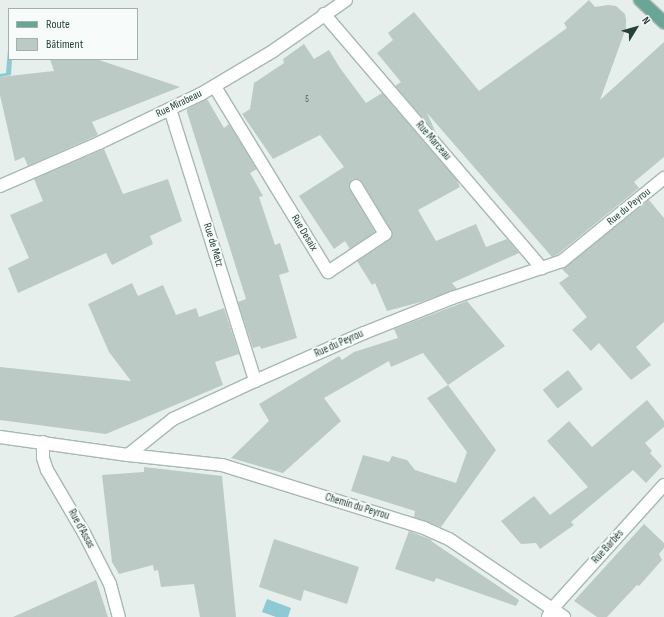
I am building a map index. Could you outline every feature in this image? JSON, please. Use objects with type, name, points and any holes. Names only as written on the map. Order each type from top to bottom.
[{"type":"main road","points":[[640,0],[664,22]]},
{"type":"street","name":"Rue Mirabeau","points":[[0,186],[99,143],[215,87],[273,50],[346,0]]},
{"type":"street","name":"Rue Marceau","points":[[324,14],[542,268]]},
{"type":"street","name":"Rue Desaix","points":[[215,87],[328,272],[385,234],[356,186]]},
{"type":"street","name":"Rue de Metz","points":[[170,109],[255,381]]},
{"type":"street","name":"Rue du Peyrou","points":[[128,455],[173,419],[255,381],[364,333],[452,298],[562,261],[664,178]]},
{"type":"street","points":[[0,437],[128,455]]},
{"type":"street","name":"Rue d'Assas","points":[[43,442],[43,458],[48,470],[84,533],[110,584],[119,617]]},
{"type":"street","name":"Chemin du Peyrou","points":[[128,455],[222,465],[424,528],[449,539],[550,613],[564,617]]},
{"type":"street","name":"Rue Barbès","points":[[550,613],[664,485]]},
{"type":"water","points":[[8,50],[8,60],[12,60],[11,75],[0,77],[0,74],[6,73]]},
{"type":"water","points":[[267,599],[291,608],[288,617],[276,617],[262,612]]},
{"type":"building","points":[[589,0],[595,7],[608,5],[616,6],[625,14],[626,20],[626,28],[600,100],[664,42],[664,157],[634,182],[639,188],[558,254],[552,257],[427,113],[436,133],[395,86],[401,82],[377,53],[393,40],[388,33],[414,12],[479,91],[567,28],[564,23]]},
{"type":"building","points":[[304,44],[314,59],[329,50],[340,68],[366,103],[382,93],[457,180],[460,187],[418,210],[436,241],[476,224],[486,247],[507,239],[519,253],[452,283],[457,289],[421,302],[387,311],[375,283],[372,285],[357,261],[389,240],[392,233],[362,182],[359,179],[352,179],[349,187],[375,232],[350,249],[345,241],[334,249],[299,196],[344,167],[320,135],[273,159],[242,114],[250,109],[254,83],[284,63],[283,59]]},
{"type":"building","points":[[50,60],[99,60],[180,87],[92,122],[98,135],[28,166],[24,157],[15,161],[0,95],[0,77],[54,71]]},
{"type":"building","points":[[207,99],[224,128],[229,124],[257,169],[250,173],[263,196],[259,197],[275,245],[280,243],[289,272],[279,275],[297,338],[261,349],[260,346],[253,348],[238,302],[246,299],[187,112],[187,109]]},
{"type":"building","points":[[104,149],[123,194],[168,179],[182,221],[150,236],[153,244],[112,265],[106,253],[18,293],[8,268],[29,258],[10,215],[43,201],[34,179]]},
{"type":"building","points":[[649,200],[664,218],[664,322],[636,347],[651,365],[631,380],[599,343],[591,351],[572,330],[587,317],[559,283],[569,276],[562,269]]},
{"type":"building","points":[[132,283],[138,296],[163,285],[176,315],[196,308],[199,317],[224,308],[239,354],[215,362],[223,385],[106,434],[0,420],[0,367],[131,381],[109,352],[88,304]]},
{"type":"building","points":[[467,301],[505,346],[448,385],[423,353],[391,367],[389,361],[324,398],[341,421],[283,473],[231,458],[269,421],[259,404],[339,356],[342,360],[354,352],[398,338],[394,329]]},
{"type":"building","points":[[568,370],[583,389],[558,409],[543,390]]},
{"type":"building","points":[[448,385],[496,450],[441,527],[414,517],[415,511],[351,491],[363,455],[389,462],[392,456],[407,460],[415,470],[456,483],[467,452],[427,398]]},
{"type":"building","points":[[647,400],[664,421],[664,427],[645,443],[652,451],[650,453],[662,466],[646,483],[633,470],[571,522],[574,525],[540,549],[536,543],[521,544],[501,521],[534,496],[550,515],[588,487],[547,441],[569,421],[592,447]]},
{"type":"building","points":[[144,467],[222,476],[236,617],[200,617],[194,584],[161,587],[158,570],[154,571],[153,565],[119,574],[112,562],[102,475],[144,472]]},
{"type":"building","points":[[644,524],[664,543],[664,548],[659,554],[662,560],[639,586],[637,585],[607,617],[597,617],[574,601]]},
{"type":"building","points":[[409,531],[432,540],[431,541],[519,600],[516,606],[436,578],[434,582],[395,569]]},
{"type":"building","points":[[274,539],[359,567],[347,604],[304,590],[301,601],[259,587]]},
{"type":"building","points":[[96,580],[108,617],[13,617],[69,592]]}]
